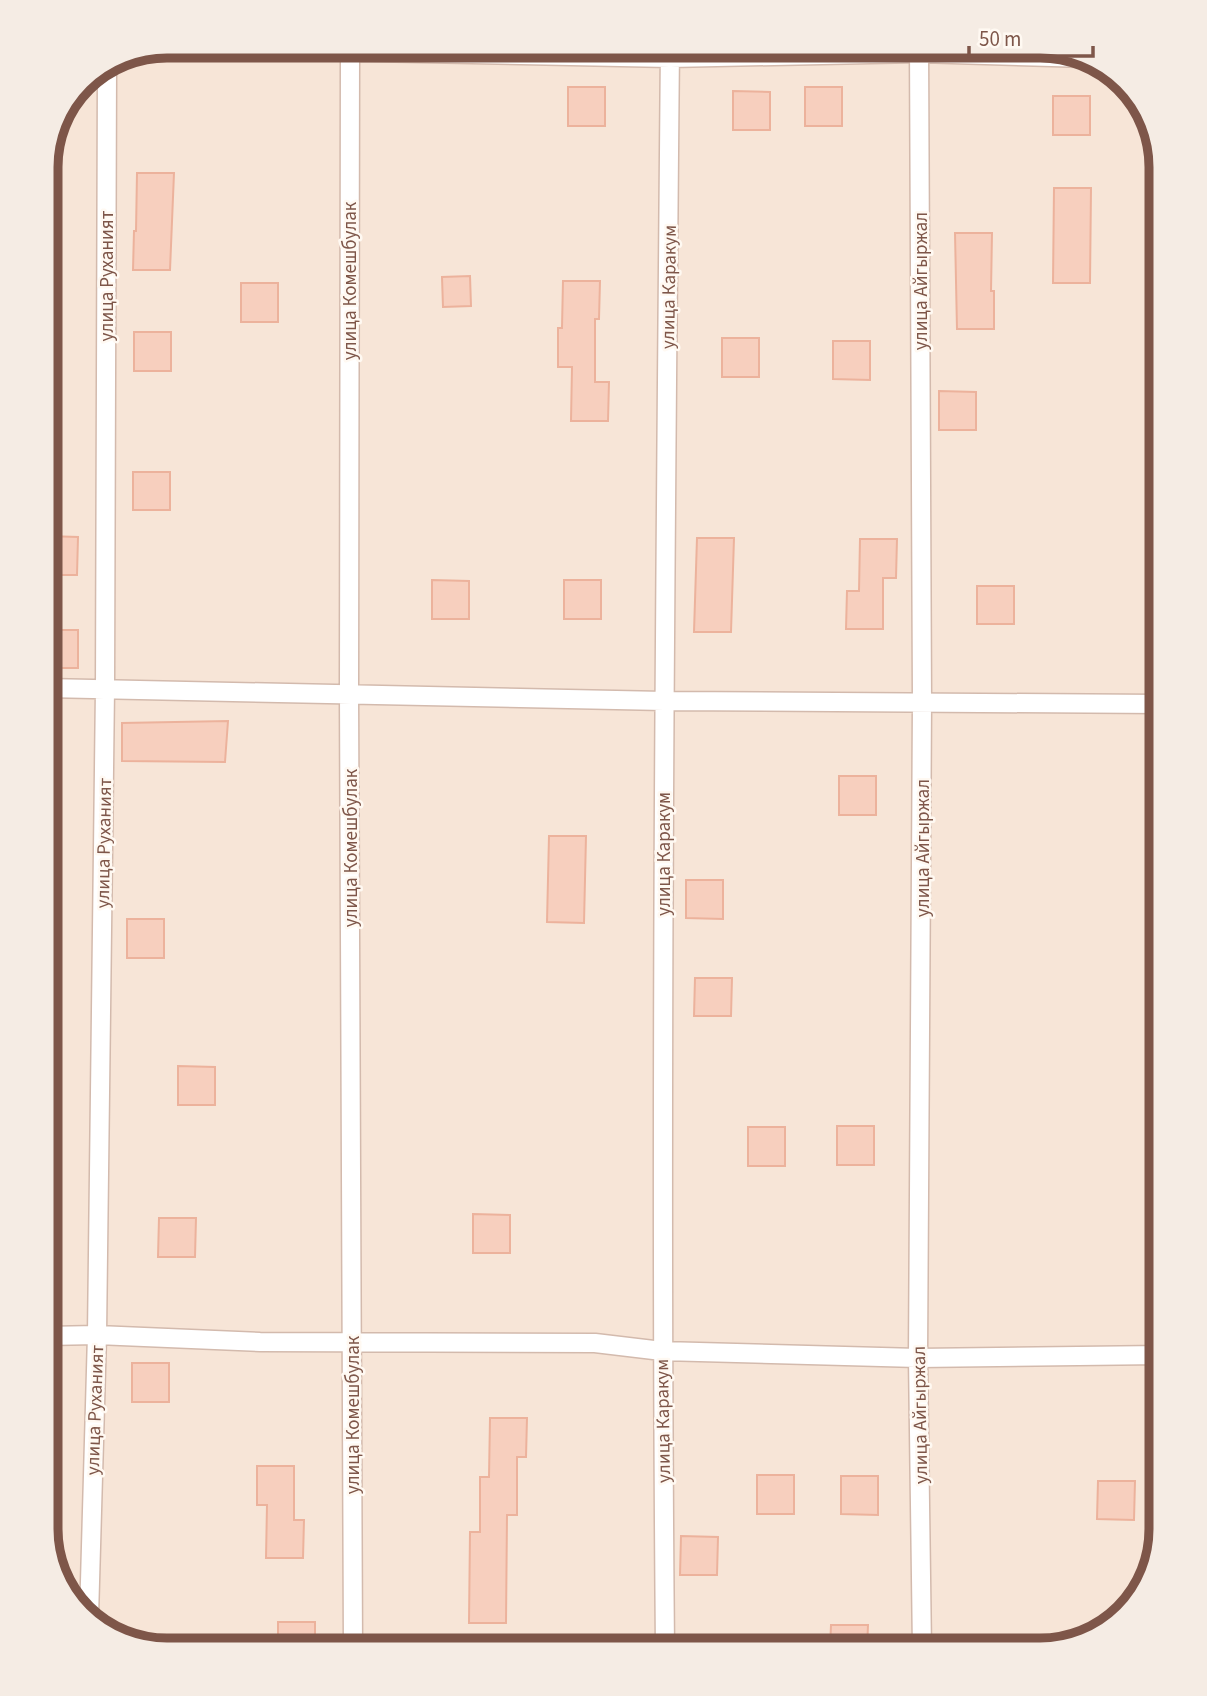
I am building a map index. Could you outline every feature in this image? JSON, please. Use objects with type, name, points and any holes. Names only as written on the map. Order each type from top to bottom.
[{"type":"street","name":"улица Комешбулак","points":[[350,58],[349,694],[353,1638]]},
{"type":"street","name":"улица Каракум","points":[[665,1638],[662,1351],[664,701],[670,58]]},
{"type":"street","name":"улица Айгыржал","points":[[919,58],[922,702],[918,1358],[922,1638]]},
{"type":"street","name":"улица Руханият","points":[[89,1605],[97,1335],[105,688],[107,76]]},
{"type":"street","points":[[58,688],[664,701],[1149,704]]},
{"type":"street","points":[[58,1336],[260,1342],[595,1342],[662,1351],[918,1358],[1149,1355]]},
{"type":"shaded area","points":[[1047,58],[1068,61],[1095,72],[1127,100],[1135,112],[1146,139],[1149,167],[1149,1529],[1146,1557],[1135,1584],[1107,1616],[1095,1624],[1068,1635],[1040,1638],[160,1638],[132,1632],[106,1620],[85,1601],[72,1584],[61,1557],[58,1529],[58,160],[61,139],[80,100],[112,72],[146,60]]},
{"type":"building","points":[[568,87],[605,87],[605,126],[568,126]]},
{"type":"building","points":[[805,87],[842,87],[842,126],[805,126]]},
{"type":"building","points":[[733,91],[770,92],[770,130],[733,130]]},
{"type":"building","points":[[1053,96],[1090,96],[1090,135],[1053,135]]},
{"type":"building","points":[[137,173],[174,173],[170,270],[133,270]]},
{"type":"building","points":[[1054,188],[1091,188],[1090,283],[1053,283]]},
{"type":"building","points":[[955,233],[992,233],[991,291],[994,291],[994,329],[957,329]]},
{"type":"building","points":[[470,276],[471,306],[443,307],[442,277]]},
{"type":"building","points":[[563,281],[600,281],[599,319],[595,319],[595,382],[609,382],[608,421],[571,421],[572,367],[558,367],[558,328],[562,328]]},
{"type":"building","points":[[241,283],[278,283],[278,322],[241,322]]},
{"type":"building","points":[[134,332],[171,332],[171,371],[134,371]]},
{"type":"building","points":[[722,338],[759,338],[759,377],[722,377]]},
{"type":"building","points":[[833,341],[870,341],[870,380],[833,379]]},
{"type":"building","points":[[939,391],[976,392],[976,430],[939,430]]},
{"type":"building","points":[[133,472],[170,472],[170,510],[133,510]]},
{"type":"building","points":[[58,536],[78,537],[77,575],[58,575]]},
{"type":"building","points":[[697,538],[734,538],[731,632],[694,632]]},
{"type":"building","points":[[860,539],[897,539],[896,578],[883,578],[883,629],[846,629],[847,591],[859,591]]},
{"type":"building","points":[[432,580],[469,581],[469,619],[432,619]]},
{"type":"building","points":[[564,580],[601,580],[601,619],[564,619]]},
{"type":"building","points":[[977,586],[1014,586],[1014,624],[977,624]]},
{"type":"building","points":[[58,630],[78,630],[78,668],[58,668]]},
{"type":"building","points":[[228,721],[225,762],[122,761],[122,723]]},
{"type":"building","points":[[839,776],[876,776],[876,815],[839,815]]},
{"type":"building","points":[[549,836],[586,836],[584,923],[547,922]]},
{"type":"building","points":[[686,880],[723,880],[723,919],[686,918]]},
{"type":"building","points":[[127,919],[164,919],[164,958],[127,958]]},
{"type":"building","points":[[695,978],[732,978],[731,1016],[694,1016]]},
{"type":"building","points":[[178,1066],[215,1067],[215,1105],[178,1105]]},
{"type":"building","points":[[837,1126],[874,1126],[874,1165],[837,1165]]},
{"type":"building","points":[[748,1127],[785,1127],[785,1166],[748,1166]]},
{"type":"building","points":[[473,1214],[510,1215],[510,1253],[473,1253]]},
{"type":"building","points":[[159,1218],[196,1218],[195,1257],[158,1257]]},
{"type":"building","points":[[132,1363],[169,1363],[169,1402],[132,1402]]},
{"type":"building","points":[[58,1417],[61,1417],[61,1456],[58,1456]]},
{"type":"building","points":[[490,1418],[527,1418],[526,1457],[517,1457],[517,1515],[507,1515],[506,1623],[469,1623],[470,1532],[480,1532],[480,1477],[489,1477]]},
{"type":"building","points":[[257,1466],[294,1466],[294,1520],[304,1520],[303,1558],[266,1558],[267,1505],[257,1505]]},
{"type":"building","points":[[757,1475],[794,1475],[794,1514],[757,1514]]},
{"type":"building","points":[[841,1476],[878,1476],[878,1515],[841,1514]]},
{"type":"building","points":[[1098,1481],[1135,1481],[1134,1520],[1097,1519]]},
{"type":"building","points":[[681,1536],[718,1537],[717,1575],[680,1575]]},
{"type":"building","points":[[278,1622],[315,1622],[315,1638],[278,1638]]},
{"type":"building","points":[[831,1625],[868,1625],[867,1638],[830,1638]]}]
